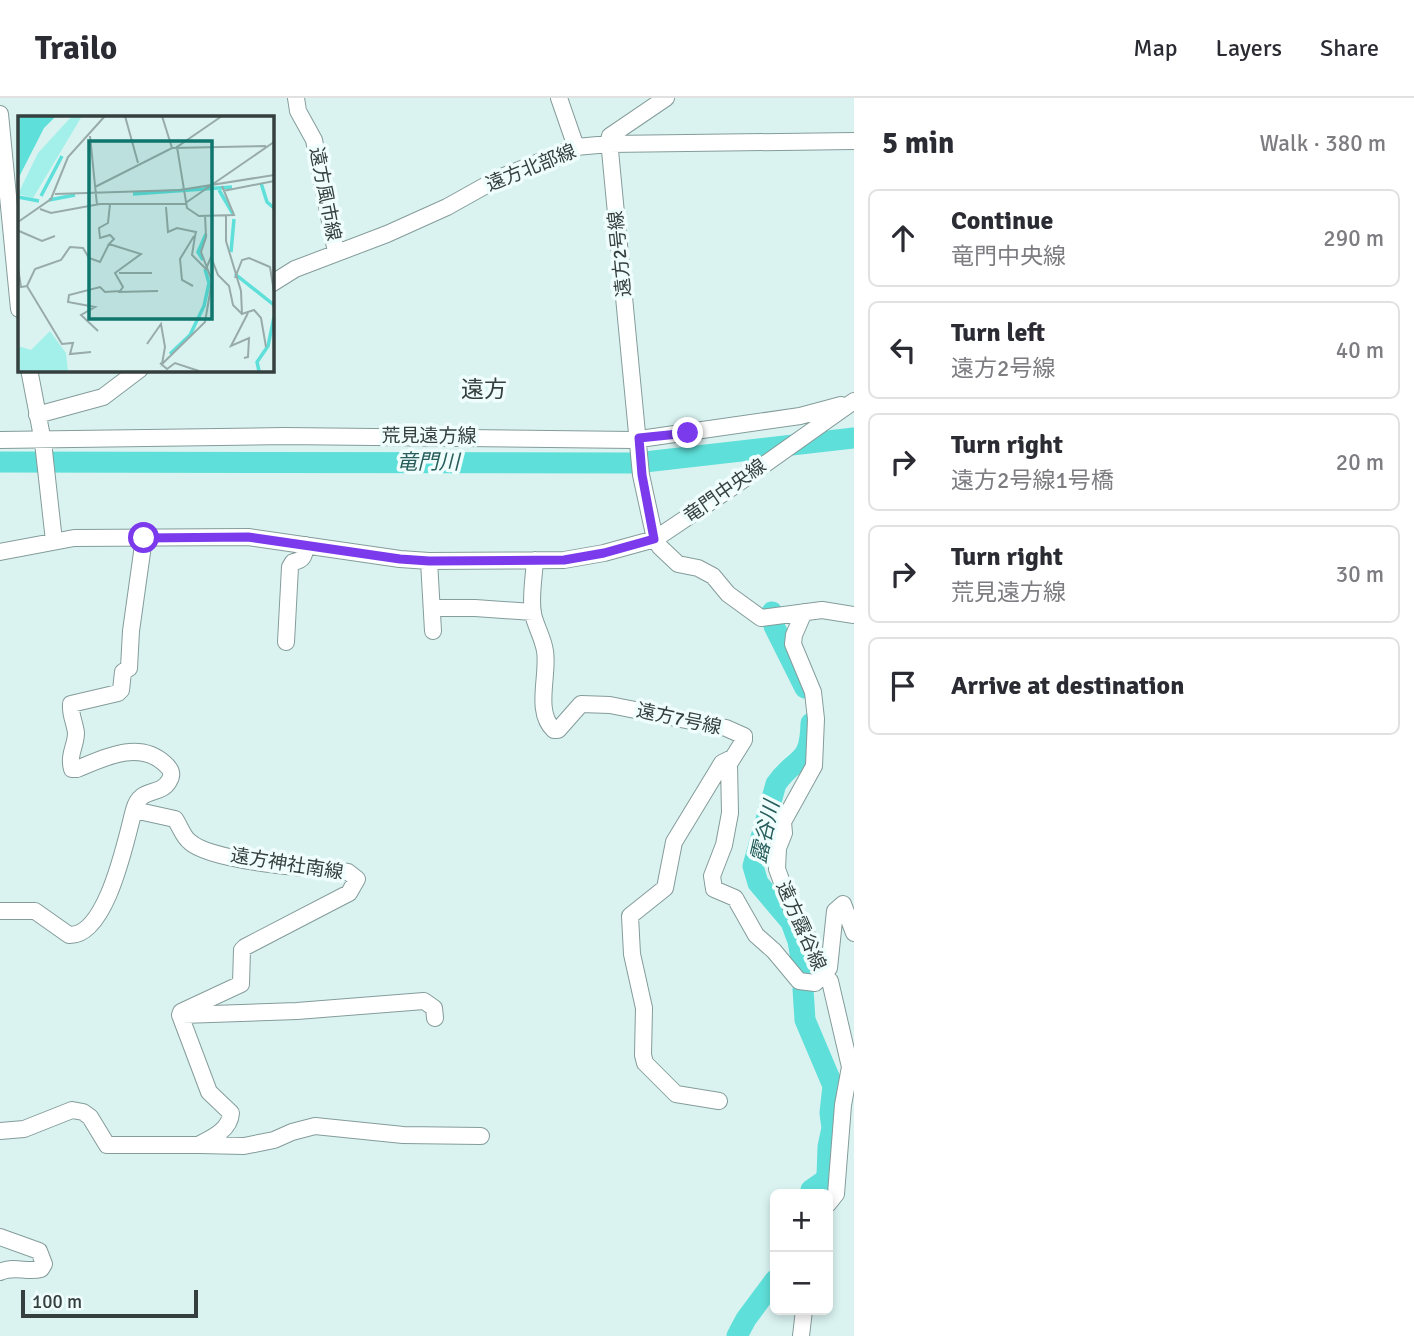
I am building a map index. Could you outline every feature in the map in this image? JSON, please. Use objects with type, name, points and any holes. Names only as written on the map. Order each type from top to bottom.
[{"type":"street","name":"遠方風市線","points":[[296,98],[298,111],[314,140],[336,252]]},
{"type":"street","points":[[559,98],[576,147]]},
{"type":"street","points":[[609,144],[610,136],[666,98]]},
{"type":"street","points":[[0,114],[18,299]]},
{"type":"street","name":"遠方北部線","points":[[273,283],[295,269],[387,234],[447,207],[499,178],[576,147],[609,144],[854,141]]},
{"type":"street","name":"遠方2号線","points":[[609,144],[642,475],[654,539]]},
{"type":"street","points":[[29,371],[43,441],[54,541]]},
{"type":"street","points":[[37,415],[103,397],[137,371]]},
{"type":"street","name":"荒見遠方線","points":[[0,440],[284,436],[639,438],[800,416],[850,404]]},
{"type":"street","name":"竜門中央線","points":[[0,552],[74,538],[248,537],[400,559],[564,560],[604,553],[654,539],[850,404]]},
{"type":"street","points":[[0,911],[35,911],[69,935],[82,933],[105,905],[117,875],[137,800],[167,785],[171,778],[171,771],[160,760],[132,752],[118,752],[72,769],[71,748],[76,734],[70,714],[71,704],[118,693],[121,690],[123,672],[129,668],[131,631],[144,538]]},
{"type":"street","points":[[654,539],[678,564],[708,572],[728,594],[761,618],[822,610],[854,615]]},
{"type":"street","points":[[286,642],[290,567],[293,562],[302,560],[306,545]]},
{"type":"street","name":"遠方7号線","points":[[535,560],[533,612],[545,651],[544,703],[547,720],[554,730],[558,730],[581,704],[610,705],[738,732],[744,736],[732,758],[722,762],[674,842],[665,888],[630,916],[632,954],[644,1008],[645,1063],[676,1094],[719,1101]]},
{"type":"street","points":[[429,561],[433,631]]},
{"type":"street","points":[[432,608],[533,612]]},
{"type":"street","name":"遠方露谷線","points":[[804,612],[793,644],[813,692],[816,719],[814,766],[783,822],[784,833],[778,848],[777,869],[791,907],[805,930],[821,975],[830,981],[850,1067],[843,1105],[836,1194],[833,1198]]},
{"type":"street","points":[[732,758],[729,764],[730,813],[724,845],[711,882],[714,889],[735,898],[757,935],[799,981],[815,983],[829,968],[835,911],[843,904],[854,933]]},
{"type":"street","name":"遠方神社南線","points":[[134,810],[176,819],[190,843],[219,853],[251,861],[348,872],[357,879],[349,893],[245,947],[242,950],[241,984],[181,1012],[180,1015]]},
{"type":"street","points":[[198,1145],[225,1128],[231,1121],[232,1113],[209,1092],[180,1015],[297,1011],[424,1001],[430,1003],[435,1018]]},
{"type":"street","points":[[0,1131],[24,1129],[72,1110],[83,1112],[90,1117],[107,1145],[244,1146],[274,1140],[315,1126],[403,1135],[481,1136]]},
{"type":"street","points":[[0,1237],[38,1251],[44,1264],[41,1269],[35,1271],[12,1267],[0,1272]]},
{"type":"street","points":[[801,1336],[803,1315]]},
{"type":"waterway","name":"竜門川","points":[[0,462],[636,463],[854,438]]},
{"type":"waterway","name":"露谷川","points":[[772,612],[774,626],[805,688]]},
{"type":"waterway","name":"露谷川","points":[[804,977],[798,941],[791,922],[758,883],[753,866],[776,784],[805,754],[811,723]]},
{"type":"waterway","name":"露谷川","points":[[803,989],[805,1020],[833,1086],[827,1175],[824,1181],[812,1189]]},
{"type":"waterway","name":"露谷川","points":[[737,1336],[770,1287]]},
{"type":"district","name":"遠方","points":[[484,389]]},
{"type":"route","points":[[144,538],[248,537],[429,561],[564,560],[604,553],[654,539],[642,475],[639,438],[688,433]]}]
